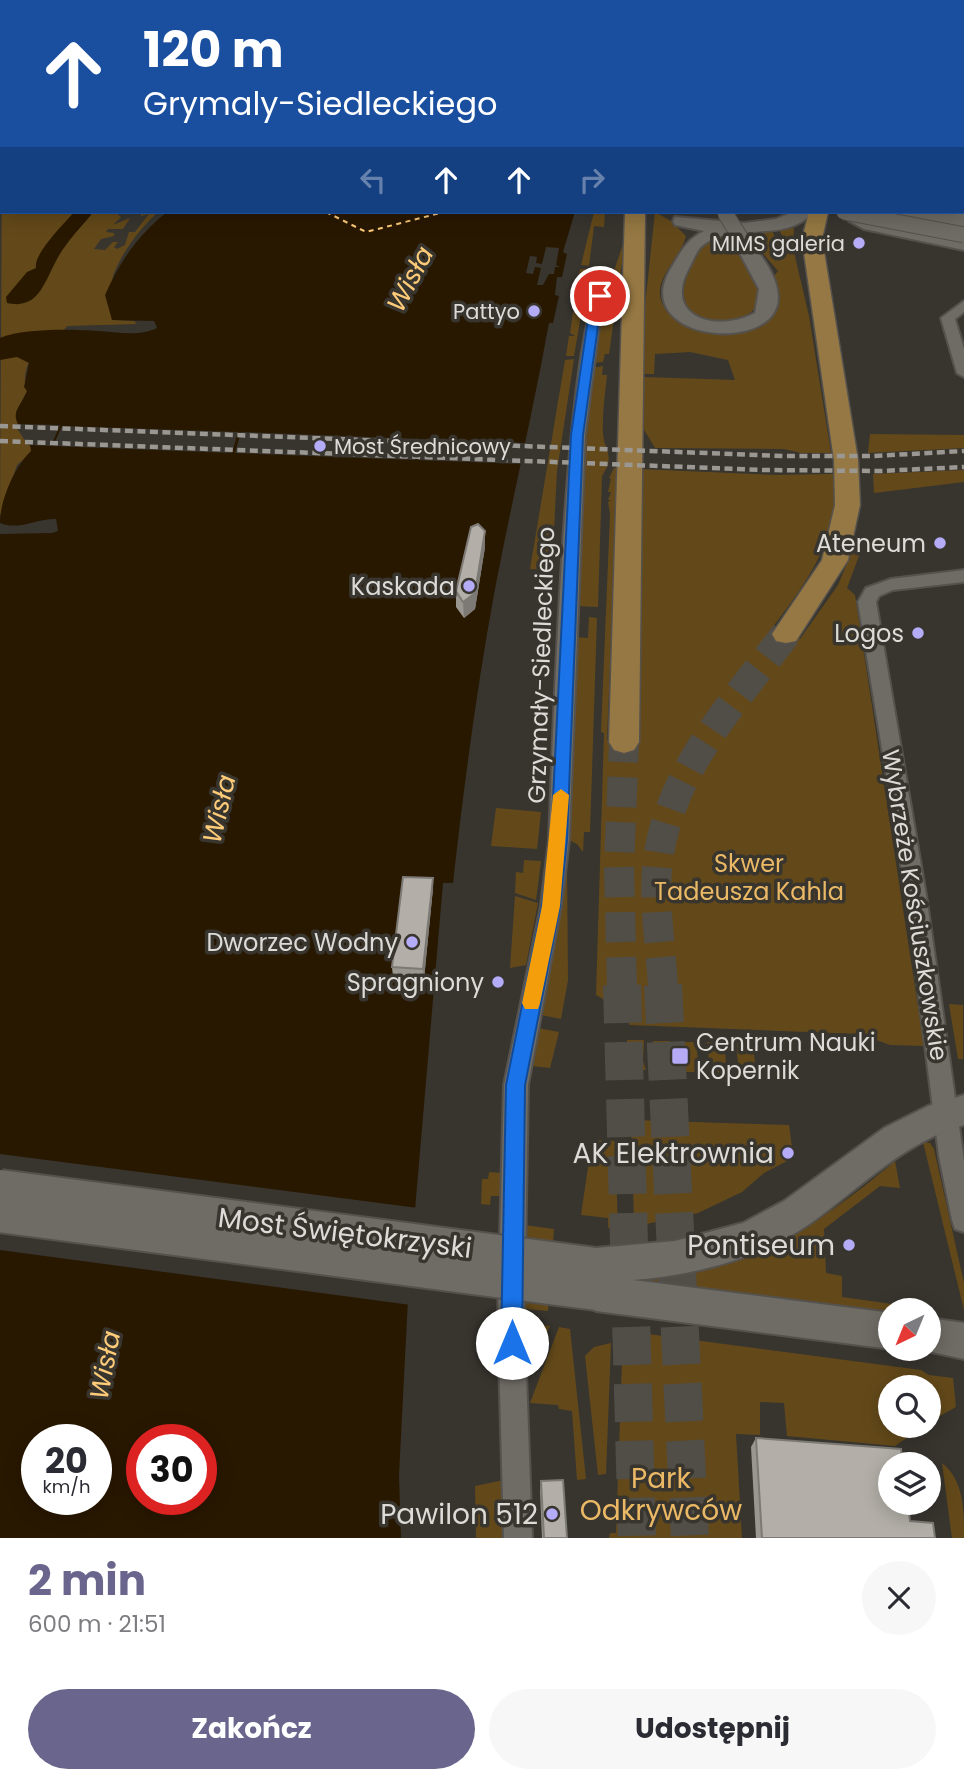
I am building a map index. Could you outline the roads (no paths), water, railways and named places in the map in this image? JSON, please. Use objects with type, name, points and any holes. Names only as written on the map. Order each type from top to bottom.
[{"type":"main road","points":[[624,742],[628,434],[636,281],[635,214]]},
{"type":"main road","points":[[636,281],[646,252],[647,214]]},
{"type":"main road","points":[[786,634],[832,565],[839,550],[846,517],[847,483],[842,433],[820,304],[807,272],[800,233],[808,214]]},
{"type":"main road","points":[[674,216],[708,228],[725,216]]},
{"type":"street","points":[[725,216],[768,285],[769,300],[765,312],[756,321],[723,327],[691,320],[681,314],[672,301],[673,281],[695,242],[725,216],[781,222],[803,214]]},
{"type":"street","points":[[854,214],[964,235]]},
{"type":"street","points":[[854,214],[853,218],[868,226],[964,246]]},
{"type":"street","points":[[908,214],[964,225]]},
{"type":"street","points":[[674,216],[695,242]]},
{"type":"street","name":"Grzymały-Siedleckiego","points":[[518,1538],[511,1318],[516,1085],[551,906],[559,840],[577,435],[593,319],[605,286]]},
{"type":"street","points":[[964,305],[950,313],[948,318],[964,373]]},
{"type":"street","name":"Wybrzeże Kościuszkowskie","points":[[964,576],[891,584],[872,592],[867,608],[916,895],[917,916],[955,1112],[964,1220]]},
{"type":"street","name":"Most Świętokrzyski","points":[[0,1215],[596,1279],[689,1257],[756,1236],[796,1213],[886,1144],[955,1112]]},
{"type":"street","name":"Most Świętokrzyski","points":[[0,1187],[596,1279],[878,1329]]},
{"type":"street","points":[[942,1338],[964,1341]]},
{"type":"water","points":[[72,214],[91,214],[62,250],[33,299],[26,303],[7,303],[6,297],[27,272],[36,268],[39,255]]},
{"type":"water","name":"Wisła","points":[[165,214],[574,214],[563,252],[567,254],[562,277],[557,277],[555,295],[559,296],[553,323],[549,323],[495,589],[471,736],[453,883],[443,883],[409,1280],[399,1475],[401,1538],[0,1538],[0,534],[58,531],[56,519],[14,526],[0,523],[10,484],[19,465],[31,451],[16,418],[27,391],[24,387],[29,363],[17,357],[0,360],[0,338],[34,331],[135,333],[157,328],[154,321],[112,320],[105,295],[131,249]]},
{"type":"tunnel","points":[[663,987],[656,883],[663,835],[673,803],[704,743],[786,634]]},
{"type":"tunnel","points":[[622,987],[619,867],[624,742]]},
{"type":"tunnel","points":[[622,985],[637,1538]]},
{"type":"tunnel","points":[[663,985],[690,1538]]},
{"type":"railway","points":[[0,426],[783,456],[874,456],[964,451]]},
{"type":"railway","points":[[0,441],[765,470],[880,471],[964,467]]},
{"type":"place","name":"MIMS galeria","points":[[859,243]]},
{"type":"place","name":"Pattyo","points":[[534,311]]},
{"type":"place","name":"Most Średnicowy","points":[[320,446]]},
{"type":"place","name":"Ateneum","points":[[940,543]]},
{"type":"place","name":"Kaskada","points":[[469,586]]},
{"type":"place","name":"Logos","points":[[918,633]]},
{"type":"place","name":"Dworzec Wodny","points":[[412,942]]},
{"type":"place","name":"Spragniony","points":[[498,982]]},
{"type":"place","name":"Centrum Nauki Kopernik","points":[[680,1056]]},
{"type":"place","name":"AK Elektrownia","points":[[788,1153]]},
{"type":"place","name":"Pontiseum","points":[[849,1245]]},
{"type":"place","name":"Pawilon 512","points":[[552,1514]]},
{"type":"park label","name":"Skwer Tadeusza Kahla","points":[[749,877]]},
{"type":"park label","name":"Park Odkrywców","points":[[661,1494]]}]
